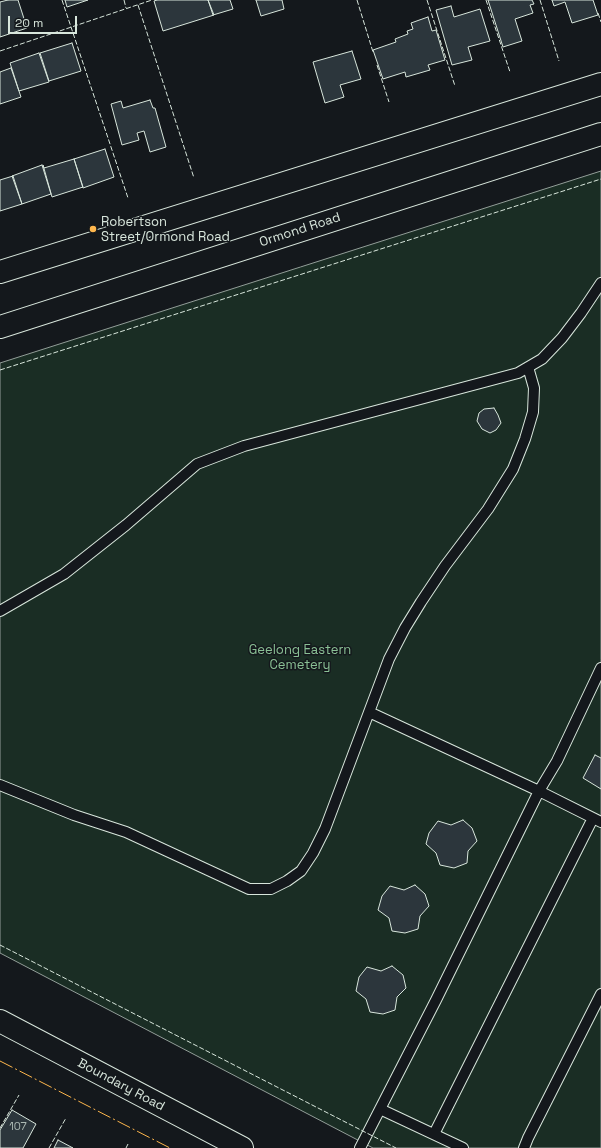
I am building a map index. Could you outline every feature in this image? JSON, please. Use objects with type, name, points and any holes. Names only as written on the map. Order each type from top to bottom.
[{"type":"main road","points":[[0,272],[601,84]]},
{"type":"main road","name":"Ormond Road","points":[[0,327],[601,134]]},
{"type":"main road","name":"Boundary Road","points":[[0,1021],[242,1148]]},
{"type":"lane","points":[[0,611],[64,574],[126,525],[197,464],[244,446],[518,373],[542,359],[562,338],[601,283]]},
{"type":"lane","points":[[0,785],[74,815],[126,832],[249,890],[271,889],[287,881],[301,871],[313,853],[328,822],[389,659],[421,602],[445,566],[488,509],[513,470],[525,439],[533,412],[534,388],[528,367]]},
{"type":"lane","points":[[360,1148],[436,1000],[539,791],[557,761],[601,668]]},
{"type":"lane","points":[[369,712],[539,791],[597,820],[434,1134]]},
{"type":"lane","points":[[524,1148],[601,994]]},
{"type":"lane","points":[[380,1109],[463,1148]]},
{"type":"green space","name":"Geelong Eastern Cemetery","points":[[601,171],[601,1148],[373,1148],[0,953],[0,363]]},
{"type":"building","points":[[18,0],[27,28],[0,37],[0,2]]},
{"type":"building","points":[[65,0],[88,0],[67,7]]},
{"type":"building","points":[[208,0],[214,15],[163,31],[154,1]]},
{"type":"building","points":[[208,0],[230,0],[233,9],[213,15]]},
{"type":"building","points":[[256,0],[282,0],[284,9],[261,16]]},
{"type":"building","points":[[488,0],[532,0],[534,4],[530,5],[533,13],[515,19],[522,41],[503,47]]},
{"type":"building","points":[[552,0],[593,0],[598,15],[572,23],[565,2],[554,6]]},
{"type":"building","points":[[451,6],[454,17],[480,9],[490,41],[468,47],[472,60],[452,65],[436,10]]},
{"type":"building","points":[[428,17],[432,31],[436,30],[445,60],[428,65],[430,70],[406,77],[405,72],[383,79],[373,50],[396,42],[395,39],[408,34],[407,31],[413,29],[411,23]]},
{"type":"building","points":[[72,43],[81,71],[49,81],[40,53]]},
{"type":"building","points":[[352,51],[361,79],[340,85],[344,97],[325,103],[313,62]]},
{"type":"building","points":[[39,53],[49,82],[19,91],[10,63]]},
{"type":"building","points":[[11,68],[21,97],[0,104],[0,72]]},
{"type":"building","points":[[150,100],[153,108],[155,108],[166,147],[150,152],[144,131],[137,133],[139,140],[122,145],[111,104],[121,101],[123,108]]},
{"type":"building","points":[[105,149],[114,177],[83,188],[74,159]]},
{"type":"building","points":[[74,159],[83,187],[52,197],[43,165],[44,168]]},
{"type":"building","points":[[42,165],[51,194],[22,204],[12,176]]},
{"type":"building","points":[[13,176],[22,204],[0,211],[0,180]]},
{"type":"building","points":[[494,408],[501,423],[496,430],[490,433],[482,429],[477,421],[479,413],[484,409]]},
{"type":"building","points":[[595,755],[601,758],[601,789],[583,778]]},
{"type":"building","points":[[463,820],[472,828],[477,841],[468,851],[467,863],[454,868],[440,865],[436,853],[426,844],[429,833],[438,821],[451,825]]},
{"type":"building","points":[[415,885],[425,894],[429,906],[420,916],[418,929],[405,933],[392,931],[389,918],[378,910],[382,896],[390,886],[404,890]]},
{"type":"building","points":[[392,966],[403,975],[406,988],[397,997],[395,1010],[383,1014],[370,1012],[366,999],[356,991],[359,977],[367,967],[381,971]]},
{"type":"building","points":[[12,1110],[36,1124],[23,1148],[0,1148],[0,1130]]},
{"type":"building","points":[[58,1140],[73,1148],[54,1148]]},
{"type":"fence","points":[[62,0],[128,198]]},
{"type":"fence","points":[[124,0],[126,8]]},
{"type":"fence","points":[[0,51],[152,0]]},
{"type":"fence","points":[[357,0],[373,52]]},
{"type":"fence","points":[[427,0],[455,86]]},
{"type":"fence","points":[[486,0],[510,72]]},
{"type":"fence","points":[[540,0],[559,61]]},
{"type":"fence","points":[[138,5],[194,178]]},
{"type":"fence","points":[[598,13],[601,22]]},
{"type":"fence","points":[[377,65],[389,102]]},
{"type":"fence","points":[[0,370],[601,179]]},
{"type":"fence","points":[[0,945],[396,1148]]},
{"type":"fence","points":[[0,1128],[19,1095]]},
{"type":"fence","points":[[49,1148],[66,1118]]},
{"type":"fence","points":[[126,1148],[128,1144]]},
{"type":"power","points":[[0,1061],[170,1148]]},
{"type":"place","name":"Robertson Street/Ormond Road","points":[[93,229]]}]
